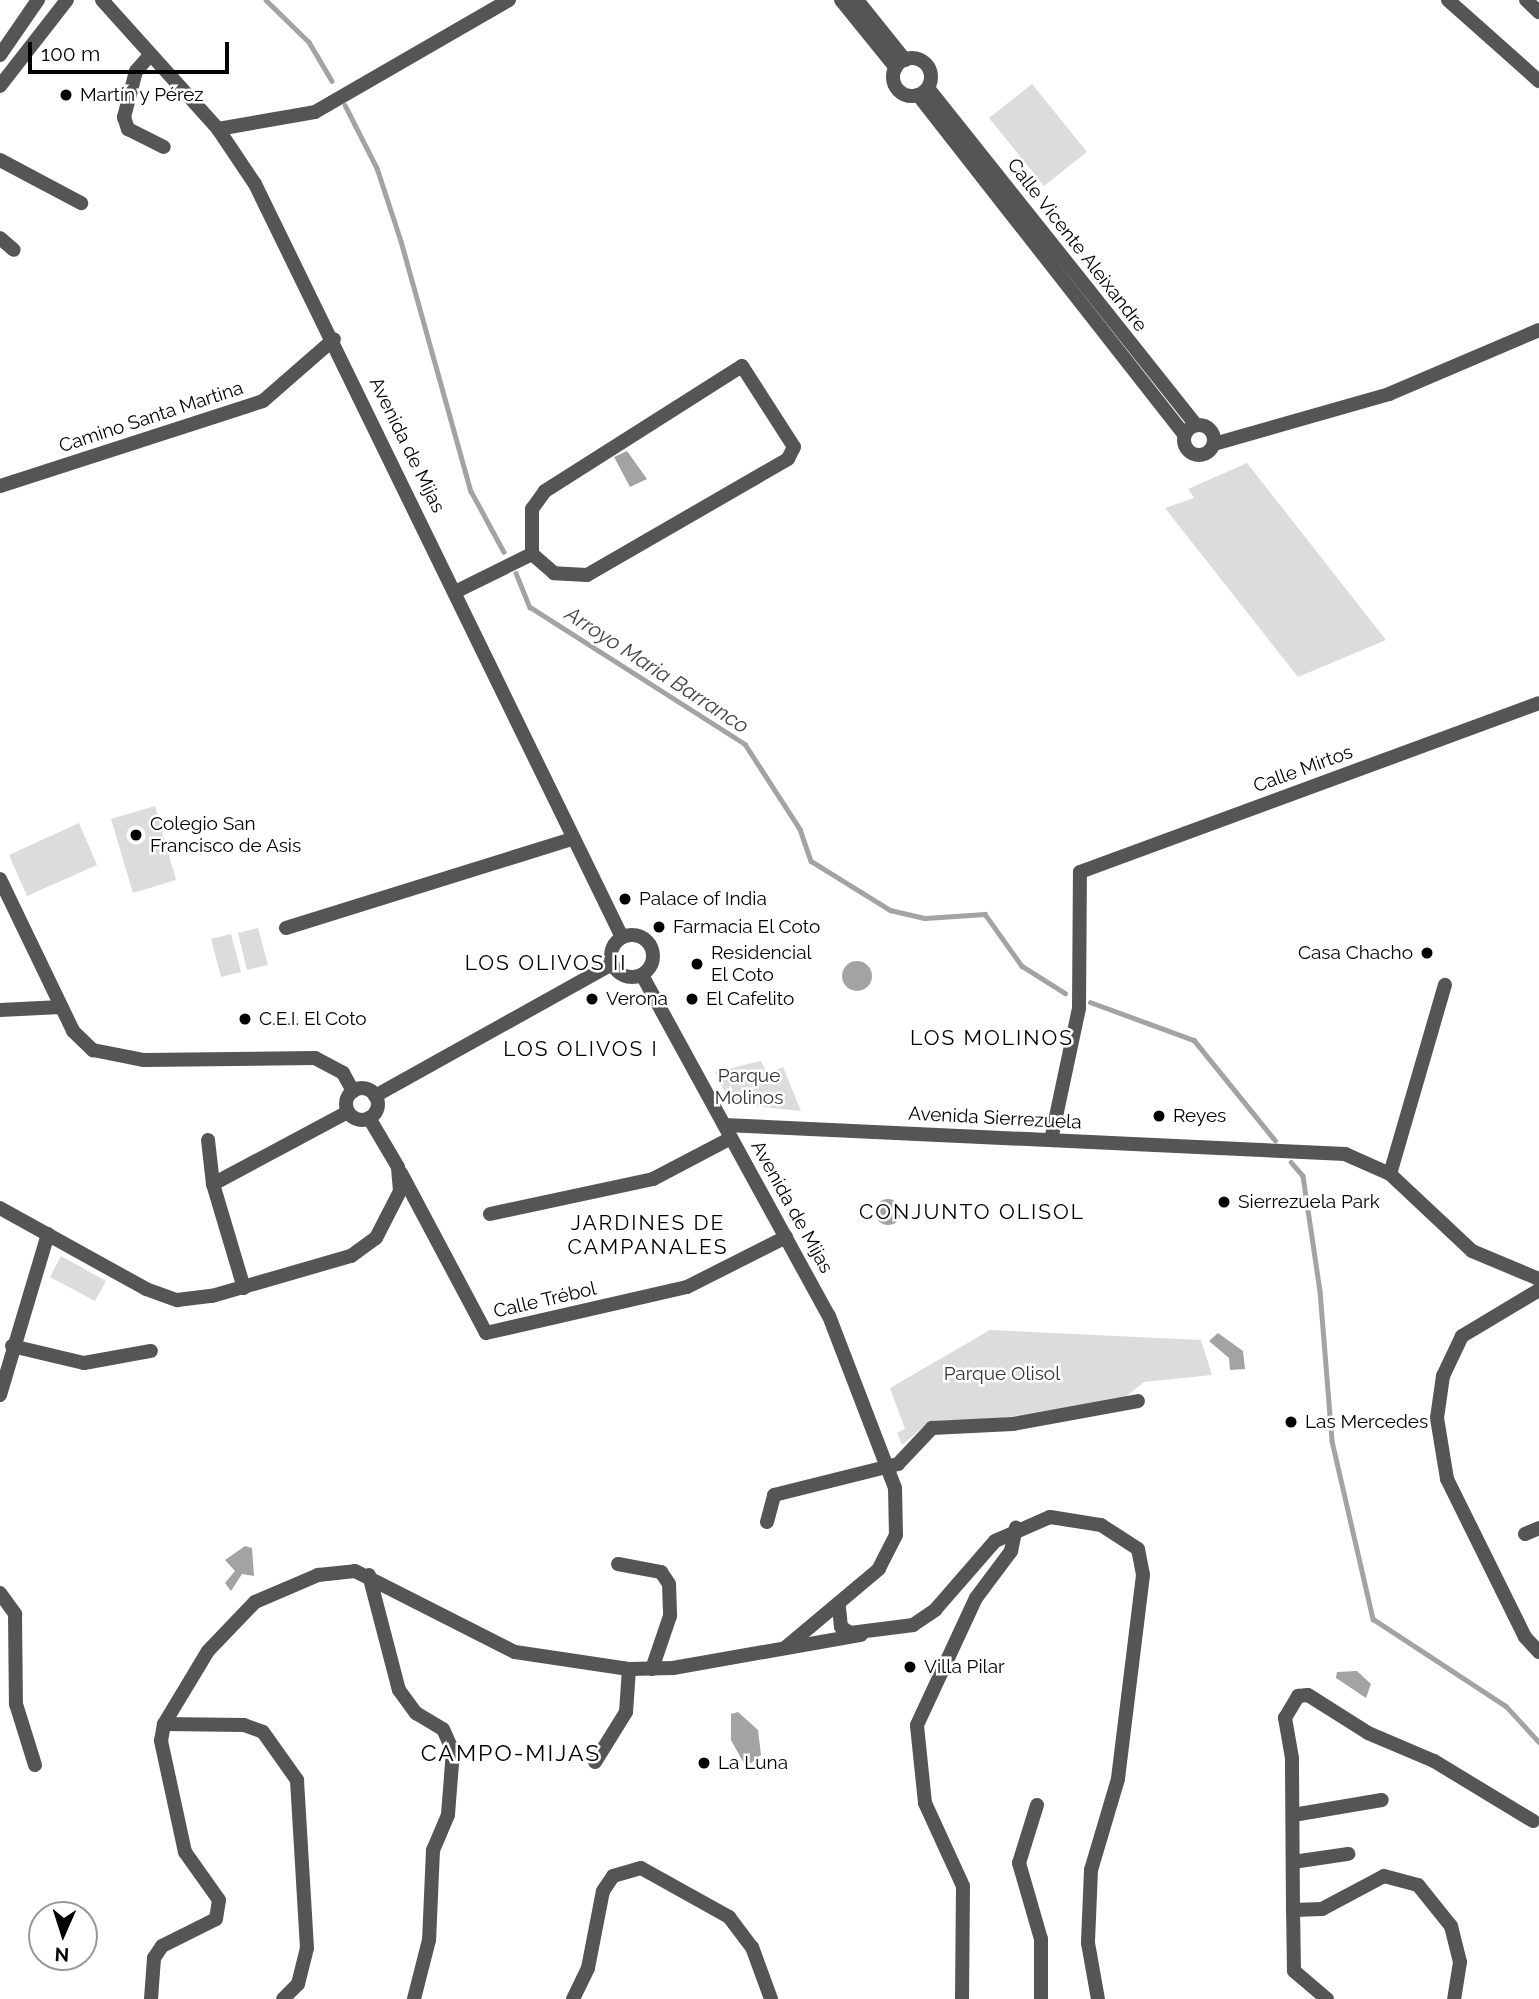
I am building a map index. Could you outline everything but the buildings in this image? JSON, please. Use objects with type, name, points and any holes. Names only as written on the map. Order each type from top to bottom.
[{"type":"street","points":[[0,55],[38,0]]},
{"type":"street","points":[[0,86],[66,0]]},
{"type":"street","points":[[218,129],[315,112],[509,0]]},
{"type":"street","points":[[841,0],[900,64]]},
{"type":"street","name":"Calle Vicente Aleixandre","points":[[857,0],[900,64],[897,89],[923,92],[1191,430],[1210,429],[1214,444]]},
{"type":"street","points":[[1448,0],[1539,81]]},
{"type":"street","points":[[1526,0],[1539,12]]},
{"type":"street","name":"Avenida de Mijas","points":[[100,2],[218,129],[255,184],[334,338],[571,839],[622,937]]},
{"type":"street","points":[[150,55],[136,71],[124,117],[128,129],[164,148]]},
{"type":"street","name":"Calle Vicente Aleixandre","points":[[900,64],[919,60],[929,68],[923,92]]},
{"type":"street","points":[[0,160],[81,203]]},
{"type":"street","points":[[0,238],[14,250]]},
{"type":"street","points":[[1191,430],[1195,454],[1214,444],[1389,394],[1539,330]]},
{"type":"street","name":"Camino Santa Martina","points":[[0,486],[263,401],[334,338]]},
{"type":"street","points":[[742,366],[793,447],[788,459],[587,575],[554,573],[532,554],[532,509],[545,491],[742,366]]},
{"type":"street","points":[[455,592],[532,554]]},
{"type":"street","name":"Calle Mirtos","points":[[1051,1140],[1079,1008],[1080,872],[1539,703]]},
{"type":"street","points":[[286,928],[571,839]]},
{"type":"street","points":[[0,879],[73,1031],[107,1056],[315,1058],[342,1073],[353,1091],[348,1112]]},
{"type":"street","points":[[636,935],[650,944],[653,959],[642,975],[625,976],[612,964],[613,945],[622,937],[636,935]]},
{"type":"street","points":[[353,1091],[376,1096],[612,964]]},
{"type":"street","name":"Avenida de Mijas","points":[[642,975],[829,1315],[890,1467],[898,1511],[893,1543],[880,1569],[839,1608],[783,1650]]},
{"type":"street","points":[[1390,1174],[1445,985]]},
{"type":"street","points":[[0,1010],[61,1007]]},
{"type":"street","points":[[369,1118],[376,1096]]},
{"type":"street","points":[[0,1208],[120,1277],[177,1300],[244,1288],[351,1256],[376,1238],[392,1217],[398,1167],[369,1118],[348,1112],[213,1184]]},
{"type":"street","points":[[490,1214],[653,1179],[727,1131]]},
{"type":"street","name":"Avenida Sierrezuela","points":[[727,1131],[1051,1140],[1345,1154],[1390,1174],[1472,1251],[1539,1279]]},
{"type":"street","points":[[208,1140],[213,1184],[244,1288]]},
{"type":"street","name":"Calle Trébol","points":[[398,1167],[486,1333],[687,1287],[786,1237]]},
{"type":"street","points":[[0,1395],[12,1346],[48,1234]]},
{"type":"street","points":[[1539,1290],[1462,1336],[1443,1376],[1437,1418],[1447,1479],[1508,1606],[1539,1652]]},
{"type":"street","points":[[12,1346],[84,1363],[151,1351]]},
{"type":"street","points":[[767,1522],[768,1505],[786,1490],[890,1467],[932,1428],[1013,1424],[1138,1401]]},
{"type":"street","points":[[151,1999],[154,1958],[162,1947],[216,1919],[219,1900],[179,1833],[161,1741],[164,1724],[208,1651],[255,1602],[318,1575],[338,1570],[369,1575],[515,1652],[629,1669],[652,1669],[783,1650],[861,1635],[924,1618],[995,1541],[1016,1528],[1050,1517],[1091,1522],[1132,1542],[1142,1562],[1118,1779],[1091,1870],[1088,1943],[1098,1999]]},
{"type":"street","points":[[962,1999],[962,1886],[925,1803],[917,1725],[976,1598],[1011,1550],[1016,1528]]},
{"type":"street","points":[[1525,1534],[1539,1528]]},
{"type":"street","points":[[618,1564],[661,1572],[669,1584],[670,1616],[652,1669]]},
{"type":"street","points":[[369,1575],[399,1690],[415,1713],[443,1729],[453,1751],[448,1815],[433,1850],[429,1940],[414,1999]]},
{"type":"street","points":[[0,1593],[18,1632],[16,1704],[35,1765]]},
{"type":"street","points":[[839,1608],[841,1627],[861,1635]]},
{"type":"street","points":[[595,1762],[626,1712],[629,1669]]},
{"type":"street","points":[[1327,1999],[1294,1971],[1293,1815],[1285,1718],[1288,1706],[1308,1695],[1533,1821]]},
{"type":"street","points":[[164,1724],[244,1725],[263,1732],[297,1780],[307,1948],[298,1984],[283,1999]]},
{"type":"street","points":[[1293,1815],[1382,1800]]},
{"type":"street","points":[[1037,1805],[1019,1863],[1041,1940],[1041,1999]]},
{"type":"street","points":[[1293,1862],[1348,1854]]},
{"type":"street","points":[[573,1999],[588,1968],[603,1891],[613,1876],[641,1868],[729,1917],[752,1947],[771,1999]]},
{"type":"street","points":[[1293,1910],[1322,1909],[1366,1881],[1405,1877],[1451,1926],[1460,1962],[1454,1999]]},
{"type":"green space","points":[[1032,84],[1087,152],[1044,186],[989,118]]},
{"type":"green space","points":[[1247,463],[1386,640],[1298,677],[1165,508],[1194,498],[1188,489]]},
{"type":"green space","points":[[155,806],[176,880],[133,893],[111,819]]},
{"type":"green space","points":[[79,823],[97,865],[27,896],[9,855]]},
{"type":"green space","points":[[258,928],[268,965],[247,970],[238,933]]},
{"type":"green space","points":[[231,934],[241,972],[221,977],[211,939]]},
{"type":"green space","name":"Parque Molinos","points":[[761,1061],[767,1073],[783,1067],[801,1111],[731,1104],[715,1072]]},
{"type":"green space","points":[[61,1256],[106,1281],[95,1301],[50,1277]]},
{"type":"green space","name":"Parque Olisol","points":[[990,1330],[1201,1340],[1212,1375],[1144,1382],[1124,1398],[996,1419],[930,1421],[902,1445],[897,1433],[905,1429],[890,1388]]},
{"type":"shaded area","points":[[627,451],[647,479],[630,487],[614,457]]},
{"type":"shaded area","points":[[857,961],[867,966],[872,976],[867,986],[857,991],[847,986],[842,976],[847,966]]},
{"type":"shaded area","points":[[888,1199],[897,1203],[901,1212],[897,1221],[888,1225],[879,1221],[875,1212],[879,1203]]},
{"type":"shaded area","points":[[1218,1333],[1243,1351],[1245,1369],[1230,1370],[1229,1358],[1209,1341]]},
{"type":"shaded area","points":[[245,1546],[252,1548],[254,1576],[242,1574],[231,1591],[225,1583],[235,1571],[225,1560]]},
{"type":"shaded area","points":[[1357,1671],[1371,1684],[1366,1698],[1336,1678],[1337,1672]]},
{"type":"shaded area","points":[[738,1712],[758,1730],[761,1755],[746,1767],[731,1740],[731,1714]]},
{"type":"waterway","name":"Arroyo Maria Barranco","points":[[266,0],[309,42],[332,81]]},
{"type":"waterway","name":"Arroyo Maria Barranco","points":[[345,105],[377,168],[401,241],[471,491],[504,552]]},
{"type":"waterway","name":"Arroyo Maria Barranco","points":[[516,573],[530,607],[745,744],[800,829],[811,861],[890,910],[925,918],[985,914],[1022,966],[1065,993]]},
{"type":"waterway","name":"Arroyo Maria Barranco","points":[[1090,1002],[1194,1040],[1275,1140]]},
{"type":"waterway","name":"Arroyo Maria Barranco","points":[[1291,1162],[1303,1176],[1320,1291],[1332,1441],[1373,1619],[1506,1706],[1539,1742]]},
{"type":"place","name":"Martín y Pérez","points":[[66,95]]},
{"type":"place","name":"Colegio San Francisco de Asis","points":[[136,835]]},
{"type":"place","name":"Palace of India","points":[[625,899]]},
{"type":"place","name":"Farmacia El Coto","points":[[659,927]]},
{"type":"place","name":"Casa Chacho","points":[[1427,953]]},
{"type":"place","name":"Residencial El Coto","points":[[697,964]]},
{"type":"place","name":"Verona","points":[[592,999]]},
{"type":"place","name":"El Cafelito","points":[[692,999]]},
{"type":"place","name":"C.E.I. El Coto","points":[[245,1019]]},
{"type":"place","name":"Reyes","points":[[1159,1116]]},
{"type":"place","name":"Sierrezuela Park","points":[[1224,1202]]},
{"type":"place","name":"Las Mercedes","points":[[1291,1422]]},
{"type":"place","name":"Villa Pilar","points":[[910,1667]]},
{"type":"place","name":"La Luna","points":[[704,1763]]},
{"type":"district","name":"LOS OLIVOS II","points":[[546,963]]},
{"type":"district","name":"LOS MOLINOS","points":[[992,1038]]},
{"type":"district","name":"LOS OLIVOS I","points":[[581,1049]]},
{"type":"district","name":"CONJUNTO OLISOL","points":[[972,1212]]},
{"type":"district","name":"JARDINES DE CAMPANALES","points":[[648,1235]]},
{"type":"district","name":"CAMPO-MIJAS","points":[[511,1753]]}]
